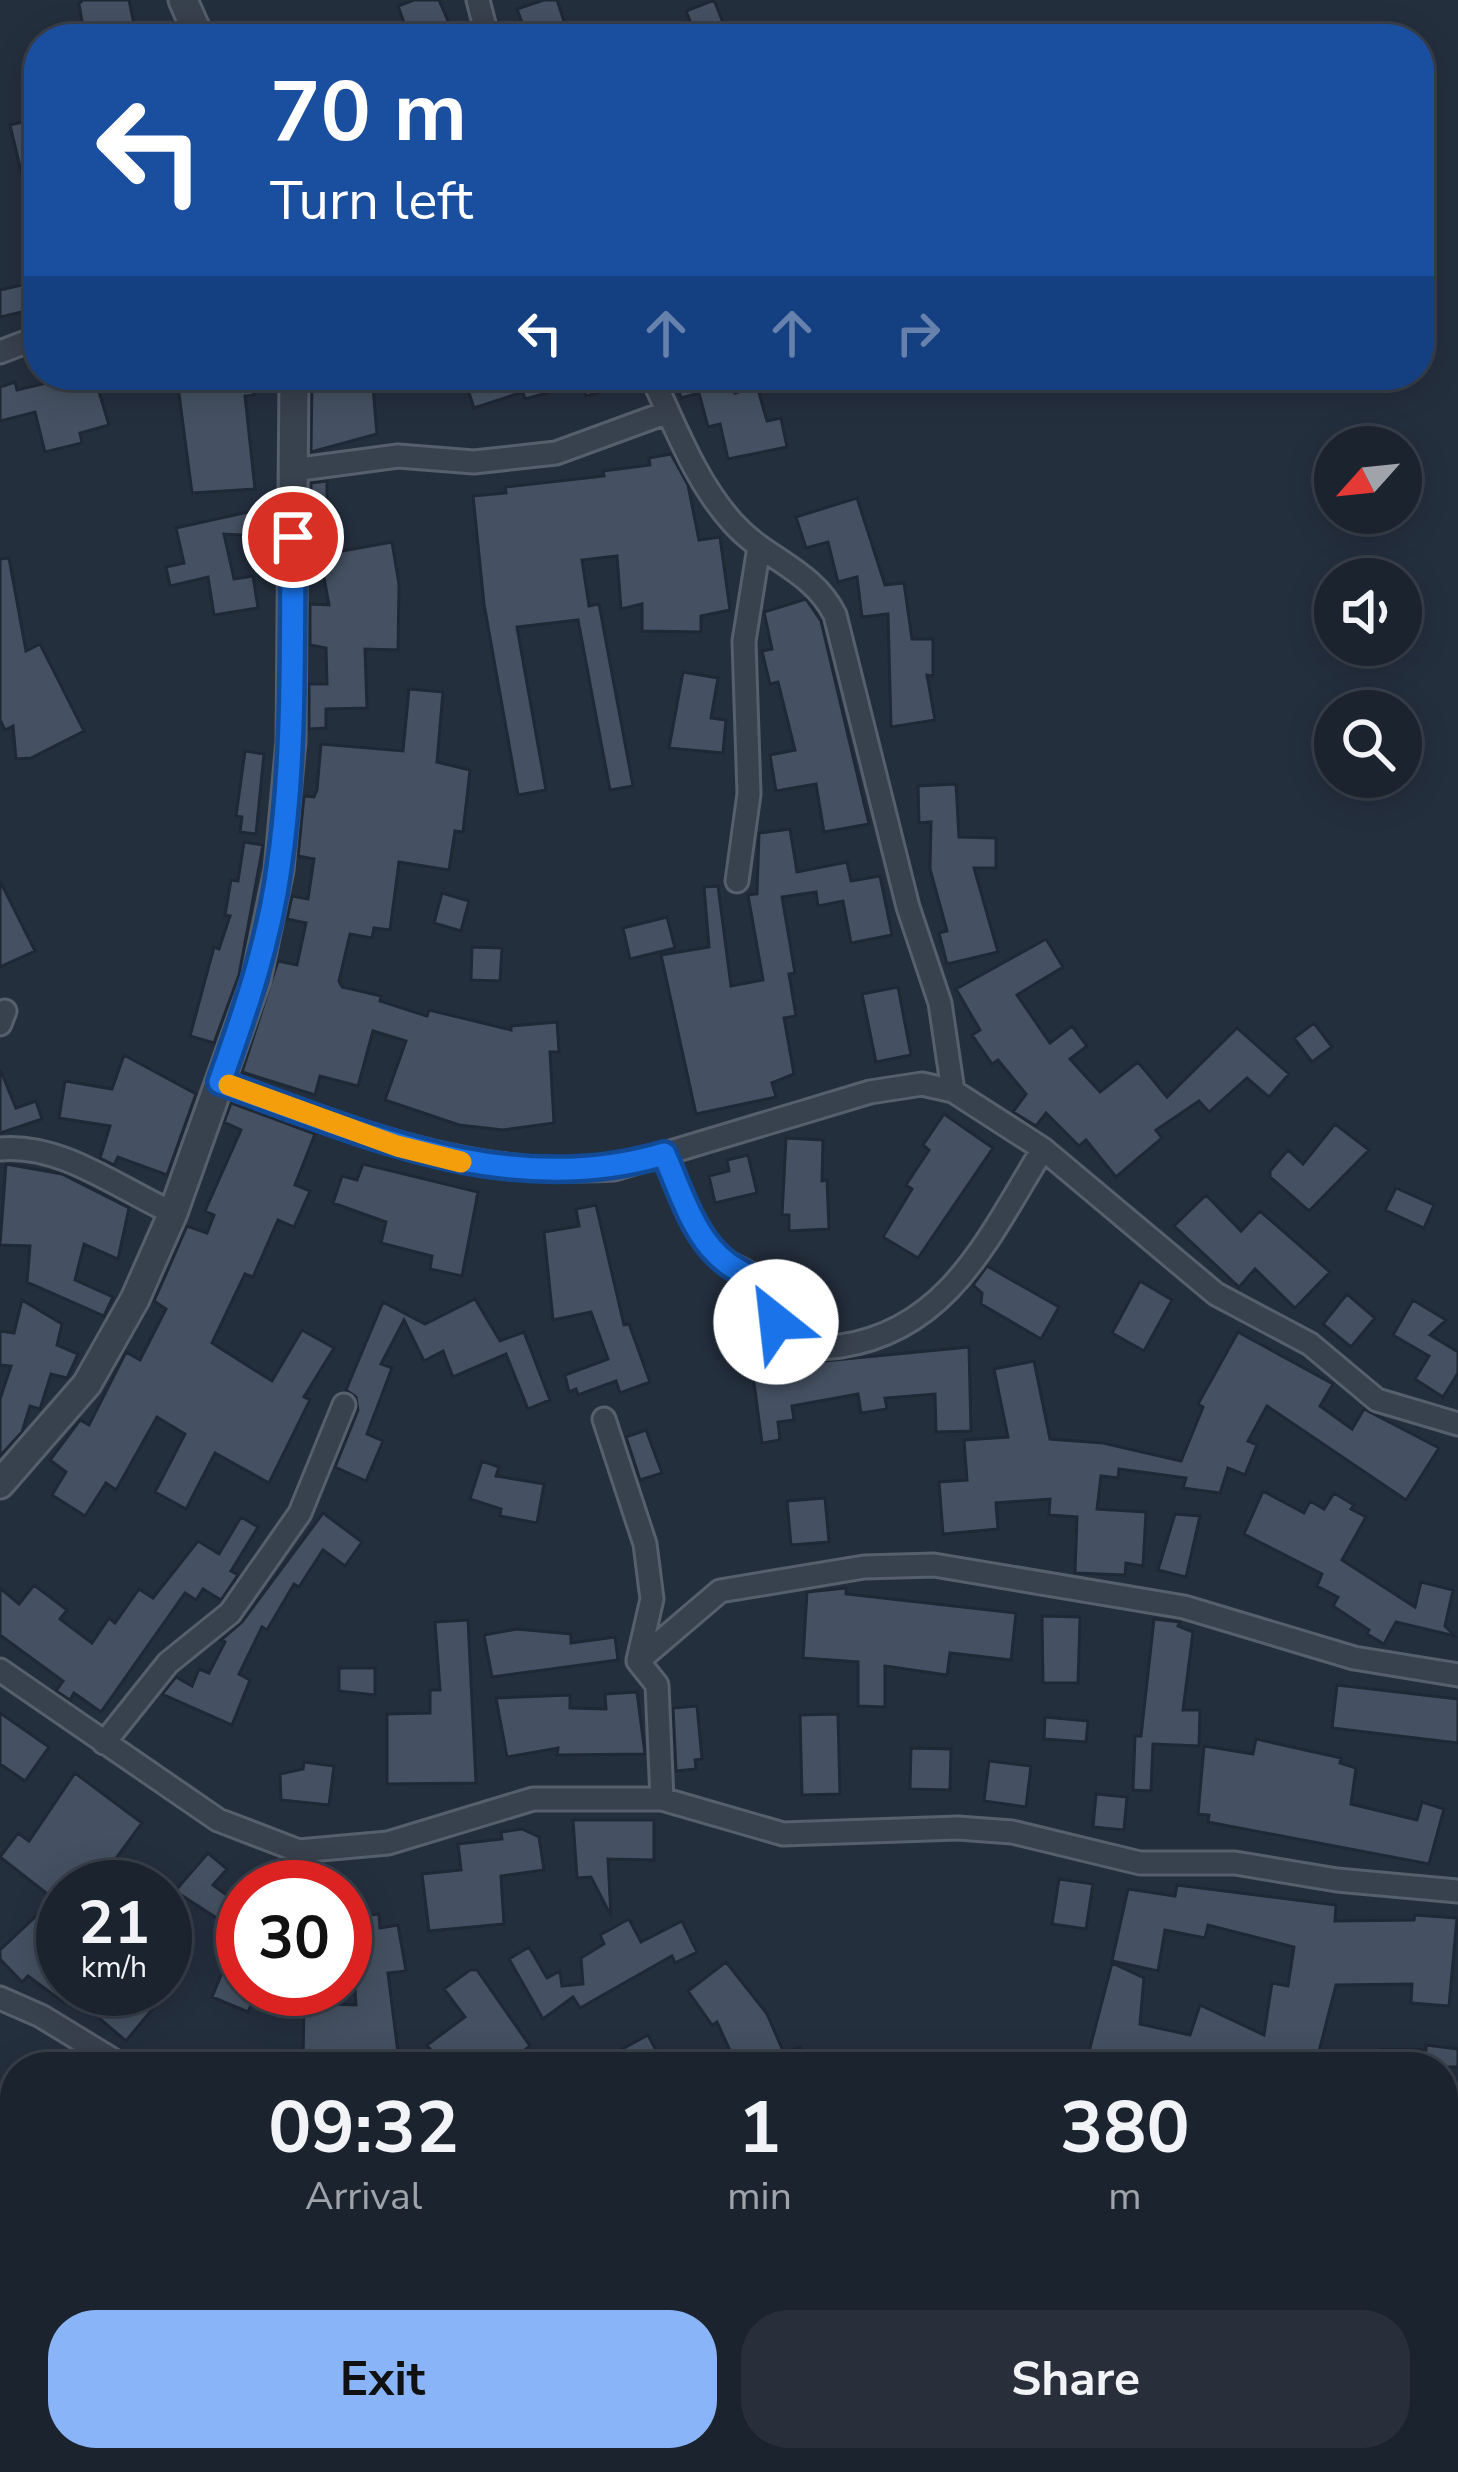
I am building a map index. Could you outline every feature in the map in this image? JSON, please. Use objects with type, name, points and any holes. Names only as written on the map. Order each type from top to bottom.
[{"type":"street","points":[[0,1484],[87,1384],[135,1299],[172,1213],[256,980],[279,870],[291,741],[294,390]]},
{"type":"street","points":[[657,390],[705,485],[758,547],[822,590],[835,615],[908,907],[940,1003],[953,1091]]},
{"type":"street","points":[[293,470],[398,456],[474,462],[556,453],[668,412]]},
{"type":"street","points":[[737,881],[748,794],[744,641],[758,547]]},
{"type":"street","points":[[220,1082],[397,1146],[456,1161],[578,1172],[614,1169],[870,1092],[922,1084],[953,1091],[1043,1149],[1216,1294],[1310,1344],[1377,1400],[1458,1424]]},
{"type":"street","points":[[0,1149],[28,1146],[66,1159],[172,1213]]},
{"type":"street","points":[[664,1154],[700,1232],[726,1263],[760,1281],[786,1339],[800,1346],[830,1347],[867,1342],[908,1326],[936,1307],[959,1283],[1043,1149]]},
{"type":"street","points":[[104,1744],[168,1663],[230,1613],[300,1513],[344,1405]]},
{"type":"street","points":[[604,1419],[645,1544],[652,1599],[638,1661]]},
{"type":"street","points":[[638,1661],[719,1591],[864,1567],[934,1565],[1184,1607],[1354,1658],[1458,1675]]},
{"type":"street","points":[[638,1661],[657,1685],[662,1798]]},
{"type":"street","points":[[0,1670],[218,1820],[299,1852],[388,1843],[532,1799],[662,1798],[783,1834],[958,1828],[1012,1832],[1140,1863],[1235,1862],[1337,1880],[1458,1891]]},
{"type":"street","points":[[0,1998],[41,2016],[100,2052]]},
{"type":"building","points":[[83,0],[129,0],[134,24],[82,24],[79,4]]},
{"type":"building","points":[[414,0],[439,0],[448,21],[405,24],[398,6]]},
{"type":"building","points":[[557,0],[565,24],[522,24],[517,9]]},
{"type":"building","points":[[714,0],[724,24],[691,24],[686,11]]},
{"type":"building","points":[[24,122],[24,183],[10,125]]},
{"type":"building","points":[[24,284],[24,311],[0,317],[0,290]]},
{"type":"building","points":[[15,382],[17,390],[98,390],[109,425],[80,433],[82,443],[45,452],[35,412],[0,421],[0,387]]},
{"type":"building","points":[[178,390],[253,390],[254,395],[245,396],[255,489],[192,493]]},
{"type":"building","points":[[312,390],[373,390],[377,434],[311,452]]},
{"type":"building","points":[[468,390],[558,390],[525,399],[523,392],[474,408]]},
{"type":"building","points":[[679,390],[758,390],[767,421],[781,418],[787,447],[728,459],[720,424],[708,427],[699,393],[681,398]]},
{"type":"building","points":[[671,454],[688,485],[699,540],[720,537],[730,610],[701,616],[701,632],[642,631],[642,604],[621,609],[617,556],[582,560],[589,606],[599,604],[633,786],[610,790],[578,620],[517,627],[546,790],[518,795],[484,604],[473,496],[506,493],[505,487],[604,476],[603,471],[650,465],[649,458]]},
{"type":"building","points":[[327,481],[327,537],[311,538],[311,483]]},
{"type":"building","points":[[857,498],[885,585],[904,583],[912,639],[933,639],[933,676],[927,675],[935,720],[891,727],[888,614],[862,617],[857,577],[838,582],[828,542],[806,548],[796,517]]},
{"type":"building","points":[[262,509],[260,536],[224,534],[234,579],[253,576],[258,608],[214,615],[208,577],[170,586],[166,567],[184,563],[176,528]]},
{"type":"building","points":[[392,542],[399,584],[398,650],[365,649],[367,708],[326,709],[326,728],[309,729],[309,684],[327,684],[326,648],[310,645],[310,604],[329,605],[320,555]]},
{"type":"building","points":[[9,558],[26,651],[40,644],[84,731],[31,758],[16,759],[13,726],[5,730],[0,720],[0,559]]},
{"type":"building","points":[[806,599],[821,621],[869,824],[824,832],[816,784],[776,791],[770,755],[795,750],[778,682],[770,684],[762,651],[772,649],[764,612]]},
{"type":"building","points":[[683,672],[718,678],[711,718],[726,720],[723,753],[669,748]]},
{"type":"building","points":[[409,689],[443,692],[437,762],[470,770],[463,832],[455,831],[449,870],[399,862],[390,930],[374,928],[372,938],[350,934],[339,981],[342,987],[381,996],[380,1001],[427,1016],[429,1010],[511,1030],[511,1026],[557,1022],[559,1052],[550,1052],[554,1123],[503,1130],[459,1125],[385,1100],[406,1041],[373,1031],[358,1086],[320,1076],[315,1095],[242,1072],[278,961],[297,965],[306,923],[287,919],[292,896],[308,899],[314,859],[298,856],[304,796],[314,797],[317,790],[321,744],[403,751]]},
{"type":"building","points":[[245,751],[264,754],[256,834],[240,832],[242,817],[236,816]]},
{"type":"building","points":[[956,784],[959,837],[996,838],[996,868],[974,868],[998,952],[947,964],[939,933],[947,931],[930,869],[931,822],[919,823],[918,786]]},
{"type":"building","points":[[790,829],[797,872],[847,862],[851,881],[880,876],[892,935],[851,943],[843,901],[818,906],[816,892],[782,897],[795,973],[789,974],[796,1016],[784,1018],[794,1074],[772,1083],[776,1097],[696,1114],[661,955],[709,947],[704,887],[718,886],[731,986],[763,980],[748,895],[757,894],[759,833]]},
{"type":"building","points":[[244,842],[263,845],[239,975],[214,1043],[190,1036],[214,947],[219,949],[230,916],[225,915],[231,880],[238,881]]},
{"type":"building","points":[[0,881],[35,951],[0,967]]},
{"type":"building","points":[[442,893],[469,901],[461,931],[434,923]]},
{"type":"building","points":[[667,917],[675,948],[630,959],[623,928]]},
{"type":"building","points":[[1046,939],[1063,967],[1017,995],[1050,1043],[1072,1026],[1087,1046],[1070,1059],[1100,1092],[1138,1062],[1167,1097],[1237,1028],[1289,1074],[1269,1097],[1247,1078],[1209,1112],[1199,1101],[1156,1130],[1162,1138],[1116,1177],[1086,1140],[1079,1146],[1046,1113],[1036,1126],[1013,1112],[1026,1094],[998,1060],[992,1064],[972,1035],[980,1030],[956,989]]},
{"type":"building","points":[[472,947],[502,948],[500,981],[471,980]]},
{"type":"building","points":[[898,987],[911,1055],[876,1062],[862,994]]},
{"type":"building","points":[[1314,1023],[1332,1047],[1312,1062],[1294,1038]]},
{"type":"building","points":[[124,1055],[196,1094],[167,1175],[118,1157],[114,1165],[100,1158],[110,1126],[59,1118],[65,1081],[112,1089]]},
{"type":"building","points":[[0,1069],[16,1108],[36,1101],[42,1119],[0,1133]]},
{"type":"building","points":[[231,1103],[315,1134],[295,1185],[310,1191],[294,1227],[278,1220],[253,1277],[245,1274],[212,1343],[272,1381],[302,1330],[334,1348],[304,1397],[310,1400],[269,1483],[215,1453],[186,1509],[155,1492],[185,1434],[157,1417],[116,1490],[106,1483],[85,1516],[52,1495],[66,1472],[50,1460],[80,1420],[89,1425],[126,1352],[140,1360],[166,1309],[154,1301],[187,1226],[207,1233],[214,1215],[205,1211],[241,1130],[224,1122]]},
{"type":"building","points":[[944,1114],[993,1148],[918,1258],[883,1237],[912,1189],[906,1185],[929,1150],[923,1145]]},
{"type":"building","points":[[1335,1124],[1369,1150],[1309,1211],[1270,1177],[1270,1171],[1288,1150],[1303,1164]]},
{"type":"building","points":[[786,1138],[823,1140],[822,1181],[827,1180],[829,1229],[789,1231],[789,1215],[782,1215]]},
{"type":"building","points":[[748,1155],[757,1193],[715,1203],[709,1176],[729,1171],[727,1160]]},
{"type":"building","points":[[6,1164],[62,1174],[129,1208],[118,1259],[84,1244],[75,1280],[113,1297],[104,1316],[27,1282],[30,1246],[0,1245]]},
{"type":"building","points":[[363,1164],[478,1192],[462,1276],[430,1269],[432,1256],[381,1243],[386,1222],[333,1203],[342,1176],[357,1180]]},
{"type":"building","points":[[1396,1188],[1434,1205],[1424,1228],[1385,1210]]},
{"type":"building","points":[[1206,1195],[1241,1231],[1260,1211],[1330,1272],[1295,1308],[1255,1269],[1239,1287],[1174,1226]]},
{"type":"building","points":[[596,1205],[624,1325],[629,1324],[650,1382],[620,1393],[616,1381],[578,1395],[576,1389],[569,1392],[565,1375],[608,1359],[591,1312],[553,1320],[544,1232],[579,1226],[576,1209]]},
{"type":"building","points":[[987,1266],[1059,1307],[1041,1339],[981,1304],[982,1293],[973,1285]]},
{"type":"building","points":[[1140,1281],[1172,1300],[1144,1351],[1112,1333]]},
{"type":"building","points":[[746,1289],[765,1334],[734,1342],[721,1296]]},
{"type":"building","points":[[1347,1294],[1375,1318],[1351,1347],[1323,1324]]},
{"type":"building","points":[[475,1299],[500,1341],[524,1332],[550,1400],[528,1409],[506,1354],[453,1377],[443,1351],[424,1361],[404,1320],[381,1364],[392,1368],[367,1434],[383,1441],[366,1481],[335,1467],[358,1410],[356,1397],[346,1390],[383,1302],[425,1324]]},
{"type":"building","points":[[22,1300],[62,1324],[57,1345],[78,1354],[67,1378],[51,1374],[40,1409],[30,1406],[22,1432],[0,1456],[0,1399],[11,1366],[0,1365],[0,1331],[14,1333]]},
{"type":"building","points":[[1413,1300],[1446,1320],[1430,1335],[1458,1352],[1458,1373],[1443,1397],[1415,1379],[1429,1356],[1393,1335]]},
{"type":"building","points":[[1238,1332],[1333,1384],[1320,1406],[1352,1429],[1364,1409],[1439,1448],[1406,1500],[1267,1406],[1248,1441],[1257,1445],[1245,1475],[1228,1468],[1220,1493],[1183,1488],[1186,1478],[1119,1469],[1118,1478],[1101,1476],[1097,1509],[1146,1512],[1143,1566],[1126,1563],[1125,1575],[1075,1573],[1077,1517],[1049,1515],[1050,1499],[996,1503],[998,1529],[943,1534],[939,1482],[967,1480],[964,1440],[1008,1437],[994,1369],[1034,1361],[1050,1439],[1103,1443],[1181,1461],[1203,1407],[1198,1404]]},
{"type":"building","points":[[969,1347],[971,1431],[936,1432],[935,1394],[885,1398],[887,1409],[861,1413],[858,1394],[792,1406],[794,1420],[778,1422],[780,1440],[762,1443],[752,1368]]},
{"type":"building","points":[[646,1430],[662,1473],[640,1480],[626,1437]]},
{"type":"building","points":[[482,1461],[499,1467],[496,1476],[544,1484],[537,1523],[500,1516],[501,1509],[470,1499]]},
{"type":"building","points":[[1263,1491],[1304,1513],[1310,1501],[1324,1509],[1334,1493],[1354,1505],[1351,1509],[1366,1517],[1342,1560],[1415,1607],[1421,1582],[1453,1590],[1445,1626],[1455,1636],[1396,1622],[1384,1644],[1367,1634],[1369,1630],[1333,1606],[1338,1597],[1317,1586],[1322,1574],[1244,1534]]},
{"type":"building","points":[[825,1498],[829,1542],[791,1545],[787,1501]]},
{"type":"building","points":[[323,1513],[362,1542],[345,1566],[323,1550],[299,1587],[294,1584],[267,1630],[262,1627],[239,1674],[250,1680],[232,1725],[162,1694],[176,1677],[192,1686],[199,1669],[209,1673],[225,1642],[221,1640],[242,1622]]},
{"type":"building","points":[[1175,1514],[1200,1516],[1186,1577],[1158,1570]]},
{"type":"building","points":[[241,1517],[258,1527],[231,1571],[238,1575],[221,1600],[203,1589],[196,1600],[185,1593],[101,1712],[74,1693],[70,1700],[56,1691],[63,1681],[0,1635],[0,1588],[19,1604],[34,1585],[67,1610],[60,1619],[92,1643],[109,1618],[115,1623],[139,1589],[153,1598],[198,1541],[219,1554]]},
{"type":"building","points":[[846,1588],[846,1594],[1016,1613],[1011,1660],[950,1653],[947,1675],[885,1666],[885,1707],[858,1706],[858,1662],[803,1658],[807,1592]]},
{"type":"building","points":[[1042,1616],[1080,1617],[1078,1683],[1043,1683]]},
{"type":"building","points":[[1154,1619],[1180,1622],[1178,1626],[1193,1632],[1183,1710],[1200,1710],[1199,1746],[1153,1744],[1151,1791],[1133,1790],[1135,1736],[1141,1736]]},
{"type":"building","points":[[468,1620],[476,1783],[387,1784],[387,1714],[430,1713],[430,1690],[440,1690],[435,1622]]},
{"type":"building","points":[[517,1629],[571,1634],[571,1643],[615,1637],[618,1660],[492,1677],[484,1635]]},
{"type":"building","points":[[339,1668],[375,1668],[375,1695],[339,1691]]},
{"type":"building","points":[[1337,1685],[1458,1699],[1458,1743],[1332,1728]]},
{"type":"building","points":[[637,1692],[645,1754],[557,1755],[558,1748],[507,1757],[496,1698],[570,1695],[570,1708],[606,1709],[605,1694]]},
{"type":"building","points":[[697,1706],[702,1759],[695,1760],[696,1769],[676,1771],[673,1708]]},
{"type":"building","points":[[0,1713],[49,1747],[25,1781],[0,1764]]},
{"type":"building","points":[[838,1714],[840,1794],[802,1795],[800,1715]]},
{"type":"building","points":[[1045,1717],[1088,1721],[1086,1742],[1044,1739]]},
{"type":"building","points":[[1256,1739],[1341,1758],[1340,1763],[1356,1768],[1351,1804],[1417,1820],[1422,1802],[1444,1809],[1429,1864],[1208,1822],[1209,1815],[1198,1814],[1204,1746],[1253,1754]]},
{"type":"building","points":[[911,1748],[951,1749],[950,1790],[910,1789]]},
{"type":"building","points":[[989,1761],[1031,1766],[1026,1807],[984,1801]]},
{"type":"building","points":[[304,1762],[334,1766],[329,1805],[281,1800],[280,1774],[303,1769]]},
{"type":"building","points":[[75,1773],[142,1823],[115,1860],[36,1860],[36,1885],[0,1857],[18,1833],[29,1841]]},
{"type":"building","points":[[1096,1794],[1127,1797],[1124,1830],[1093,1827]]},
{"type":"building","points":[[573,1820],[654,1820],[654,1860],[608,1859],[611,1916],[591,1877],[577,1878]]},
{"type":"building","points":[[522,1829],[539,1837],[544,1870],[501,1876],[504,1924],[429,1931],[422,1874],[461,1870],[458,1844],[502,1839],[501,1832]]},
{"type":"building","points":[[208,1853],[216,1860],[216,1918],[192,1902],[192,1871]]},
{"type":"building","points":[[1059,1879],[1093,1884],[1086,1929],[1052,1924]]},
{"type":"building","points":[[1177,1885],[1336,1905],[1335,1921],[1414,1920],[1415,1915],[1457,1918],[1449,2006],[1411,2003],[1412,1984],[1336,1985],[1319,2052],[1089,2052],[1112,1963],[1144,1978],[1140,2024],[1190,2035],[1200,2005],[1264,2035],[1272,1983],[1288,1986],[1294,1947],[1208,1925],[1205,1938],[1165,1930],[1158,1971],[1112,1961],[1128,1889],[1175,1896]]},
{"type":"building","points":[[379,1914],[380,1928],[398,1925],[406,1971],[388,1973],[398,2052],[303,2052],[304,2016],[372,2016],[372,1915]]},
{"type":"building","points":[[36,1916],[36,1982],[28,1976],[22,1982],[0,1959],[0,1950]]},
{"type":"building","points":[[629,1919],[641,1942],[682,1921],[697,1952],[675,1963],[672,1956],[580,2008],[573,1997],[543,2019],[509,1959],[529,1947],[547,1978],[560,1971],[562,1986],[583,1984],[581,1958],[604,1944],[600,1935]]},
{"type":"building","points":[[726,1962],[767,2014],[784,2052],[731,2052],[717,2022],[712,2025],[688,1991]]},
{"type":"building","points":[[477,1970],[530,2046],[523,2052],[432,2052],[427,2045],[465,2017],[444,1989]]},
{"type":"building","points":[[97,2016],[147,2016],[126,2041]]},
{"type":"building","points":[[648,2035],[657,2052],[617,2052]]},
{"type":"building","points":[[1426,2045],[1458,2052],[1380,2052],[1380,2049],[1426,2050]]},
{"type":"slow traffic","points":[[229,1085],[397,1146],[461,1162]]},
{"type":"route","points":[[293,537],[291,741],[279,870],[256,980],[220,1082],[397,1146],[456,1161],[578,1172],[614,1169],[664,1154],[700,1232],[726,1263],[760,1281],[776,1322]]}]
